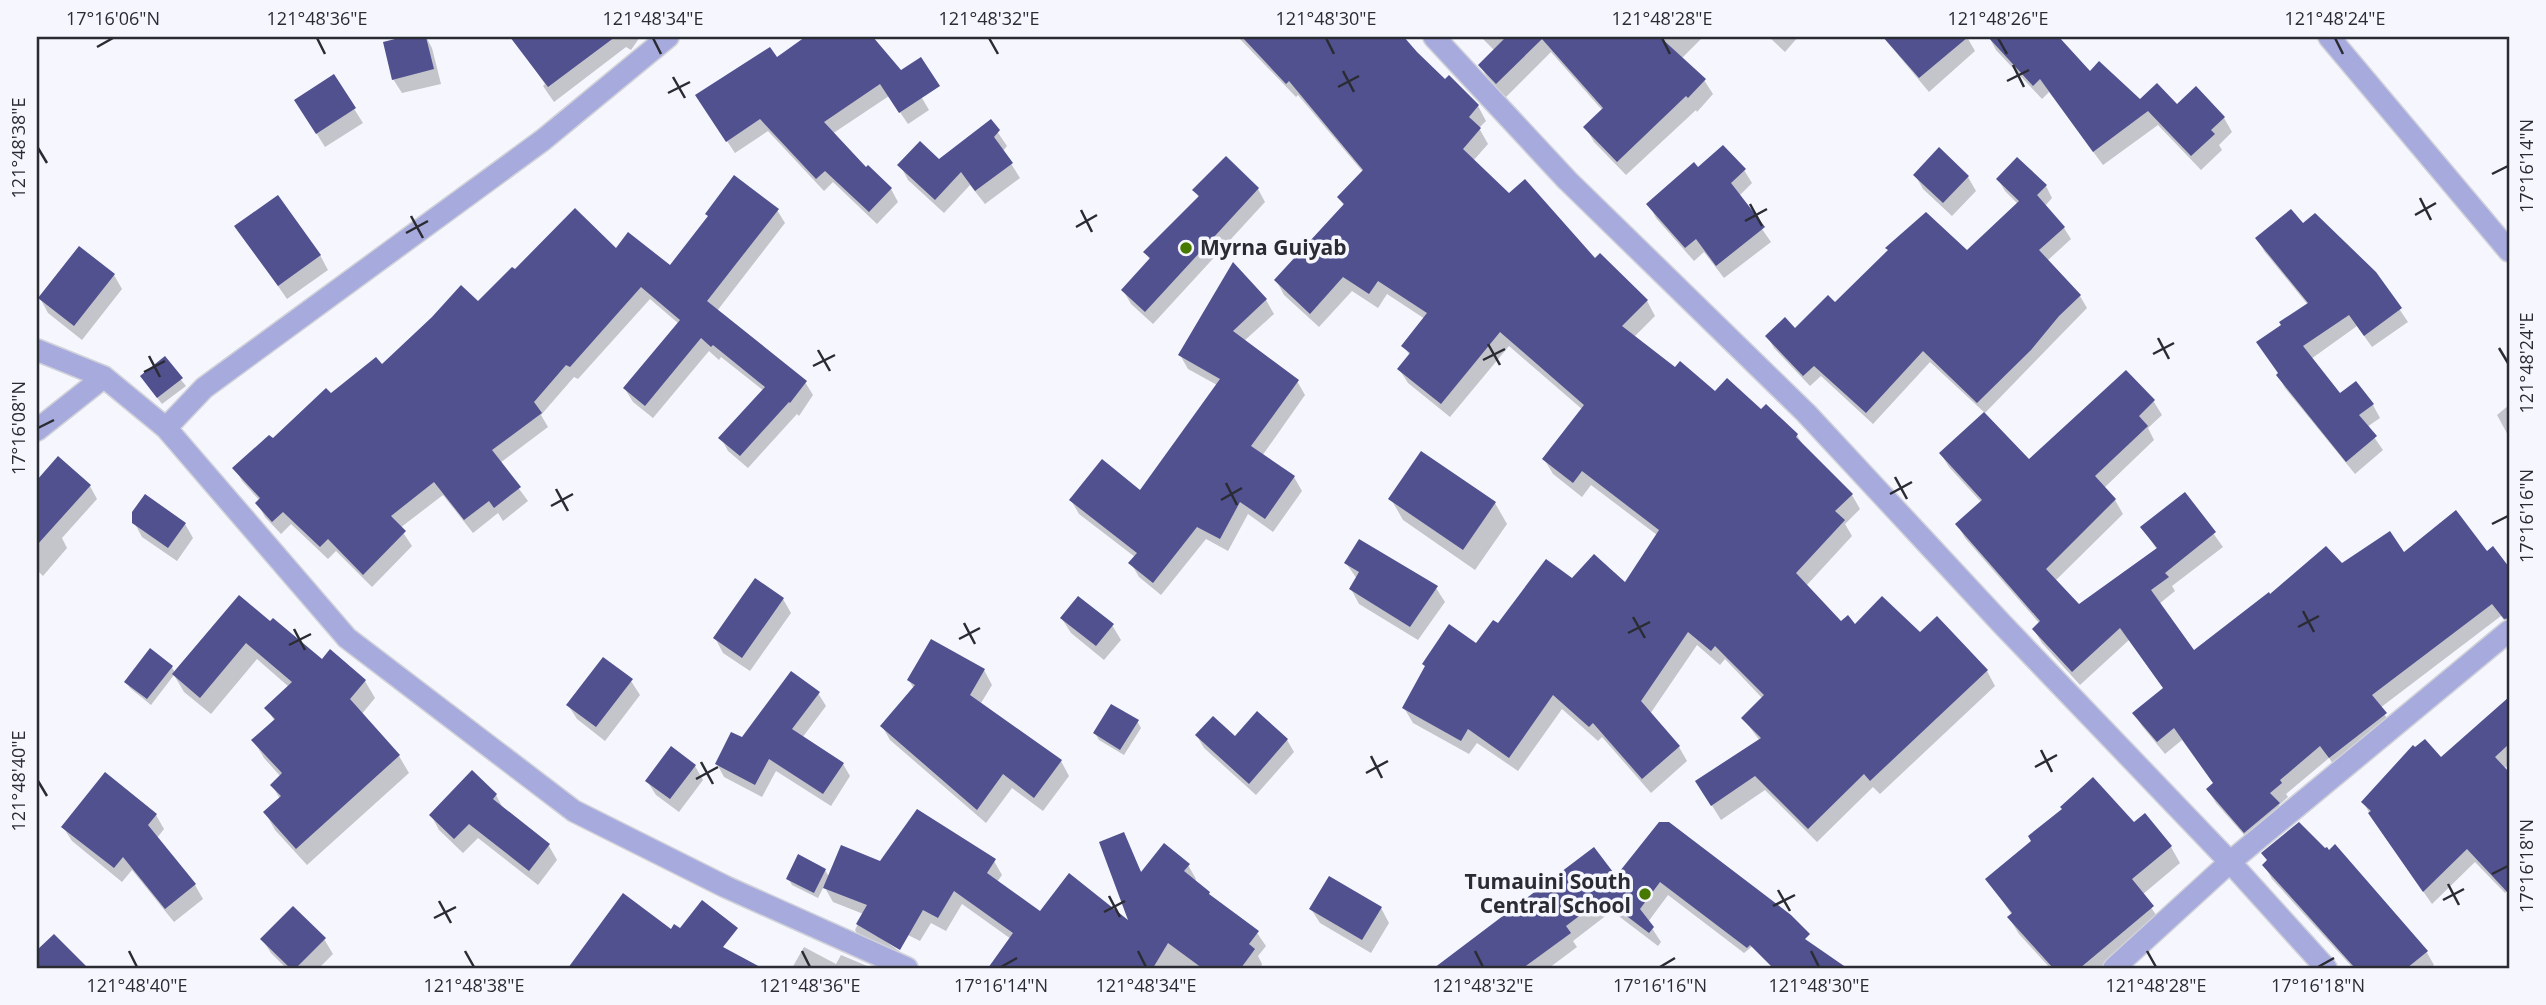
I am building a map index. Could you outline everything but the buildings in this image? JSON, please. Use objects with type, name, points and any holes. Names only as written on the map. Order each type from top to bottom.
[{"type":"street","points":[[166,428],[204,388],[543,140],[668,37]]},
{"type":"street","points":[[1434,37],[1567,180],[1807,413],[2230,862],[2326,968]]},
{"type":"street","points":[[2329,37],[2509,251]]},
{"type":"street","points":[[37,350],[104,377],[166,428],[347,638],[574,811],[726,887],[907,968]]},
{"type":"street","points":[[37,430],[104,377]]},
{"type":"street","points":[[2114,968],[2230,862],[2509,631]]},
{"type":"place","name":"Myrna Guiyab","points":[[1186,248]]},
{"type":"place","name":"Tumauini South Central School","points":[[1645,894]]}]
